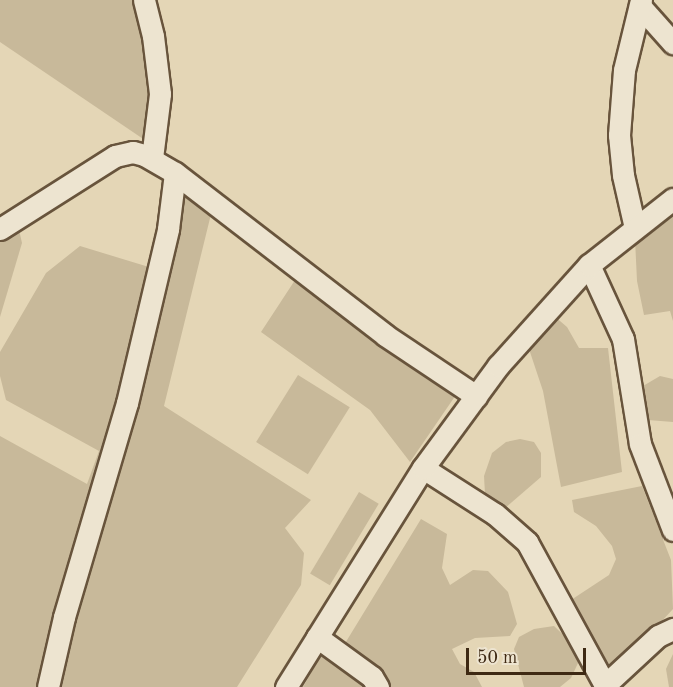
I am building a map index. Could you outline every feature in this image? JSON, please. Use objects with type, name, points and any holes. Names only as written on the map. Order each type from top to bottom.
[{"type":"street","points":[[144,0],[153,36],[160,94],[152,158]]},
{"type":"street","points":[[641,3],[673,43]]},
{"type":"street","points":[[635,228],[623,175],[619,135],[624,70],[641,3]]},
{"type":"street","points":[[0,229],[115,156],[133,152],[152,158],[176,173],[385,335],[476,396]]},
{"type":"street","points":[[48,687],[64,617],[127,403],[168,229],[176,173]]},
{"type":"street","points":[[286,687],[423,468],[476,396],[589,265],[673,199]]},
{"type":"street","points":[[589,265],[623,339],[640,444],[673,530]]},
{"type":"street","points":[[423,468],[495,514],[527,542],[605,686],[658,636],[673,629]]},
{"type":"street","points":[[317,637],[372,677],[378,687]]},
{"type":"shaded area","points":[[0,0],[146,0],[158,149],[0,42]]},
{"type":"shaded area","points":[[178,179],[213,206],[164,406],[311,500],[285,528],[304,553],[301,585],[237,687],[0,687],[0,436],[87,484],[99,451],[6,400],[0,376],[0,352],[46,273],[80,246],[162,271]]},
{"type":"shaded area","points":[[673,214],[673,321],[670,311],[644,315],[637,281],[635,239]]},
{"type":"shaded area","points":[[17,221],[22,243],[0,317],[0,237]]},
{"type":"shaded area","points":[[299,274],[460,389],[410,462],[370,410],[261,332]]},
{"type":"shaded area","points":[[553,315],[567,327],[579,348],[608,348],[622,472],[561,487],[543,391],[526,340]]},
{"type":"shaded area","points":[[298,375],[350,407],[308,474],[256,442]]},
{"type":"shaded area","points":[[660,376],[673,379],[673,422],[648,420],[643,386]]},
{"type":"shaded area","points":[[520,439],[534,442],[541,453],[541,477],[505,508],[485,494],[484,476],[492,453],[506,442]]},
{"type":"shaded area","points":[[642,486],[671,560],[673,609],[614,673],[571,600],[609,575],[616,559],[612,546],[596,526],[574,512],[572,500]]},
{"type":"shaded area","points":[[359,492],[379,504],[330,585],[310,573]]},
{"type":"shaded area","points":[[421,519],[447,534],[442,568],[450,585],[473,570],[488,571],[508,592],[517,624],[510,636],[475,638],[452,649],[460,664],[474,672],[482,687],[385,687],[344,645]]},
{"type":"shaded area","points":[[554,626],[575,646],[579,661],[571,678],[560,687],[524,687],[514,649],[519,637],[534,629]]},
{"type":"shaded area","points":[[323,652],[370,687],[303,687]]},
{"type":"shaded area","points":[[673,654],[673,687],[669,687],[666,669]]}]
